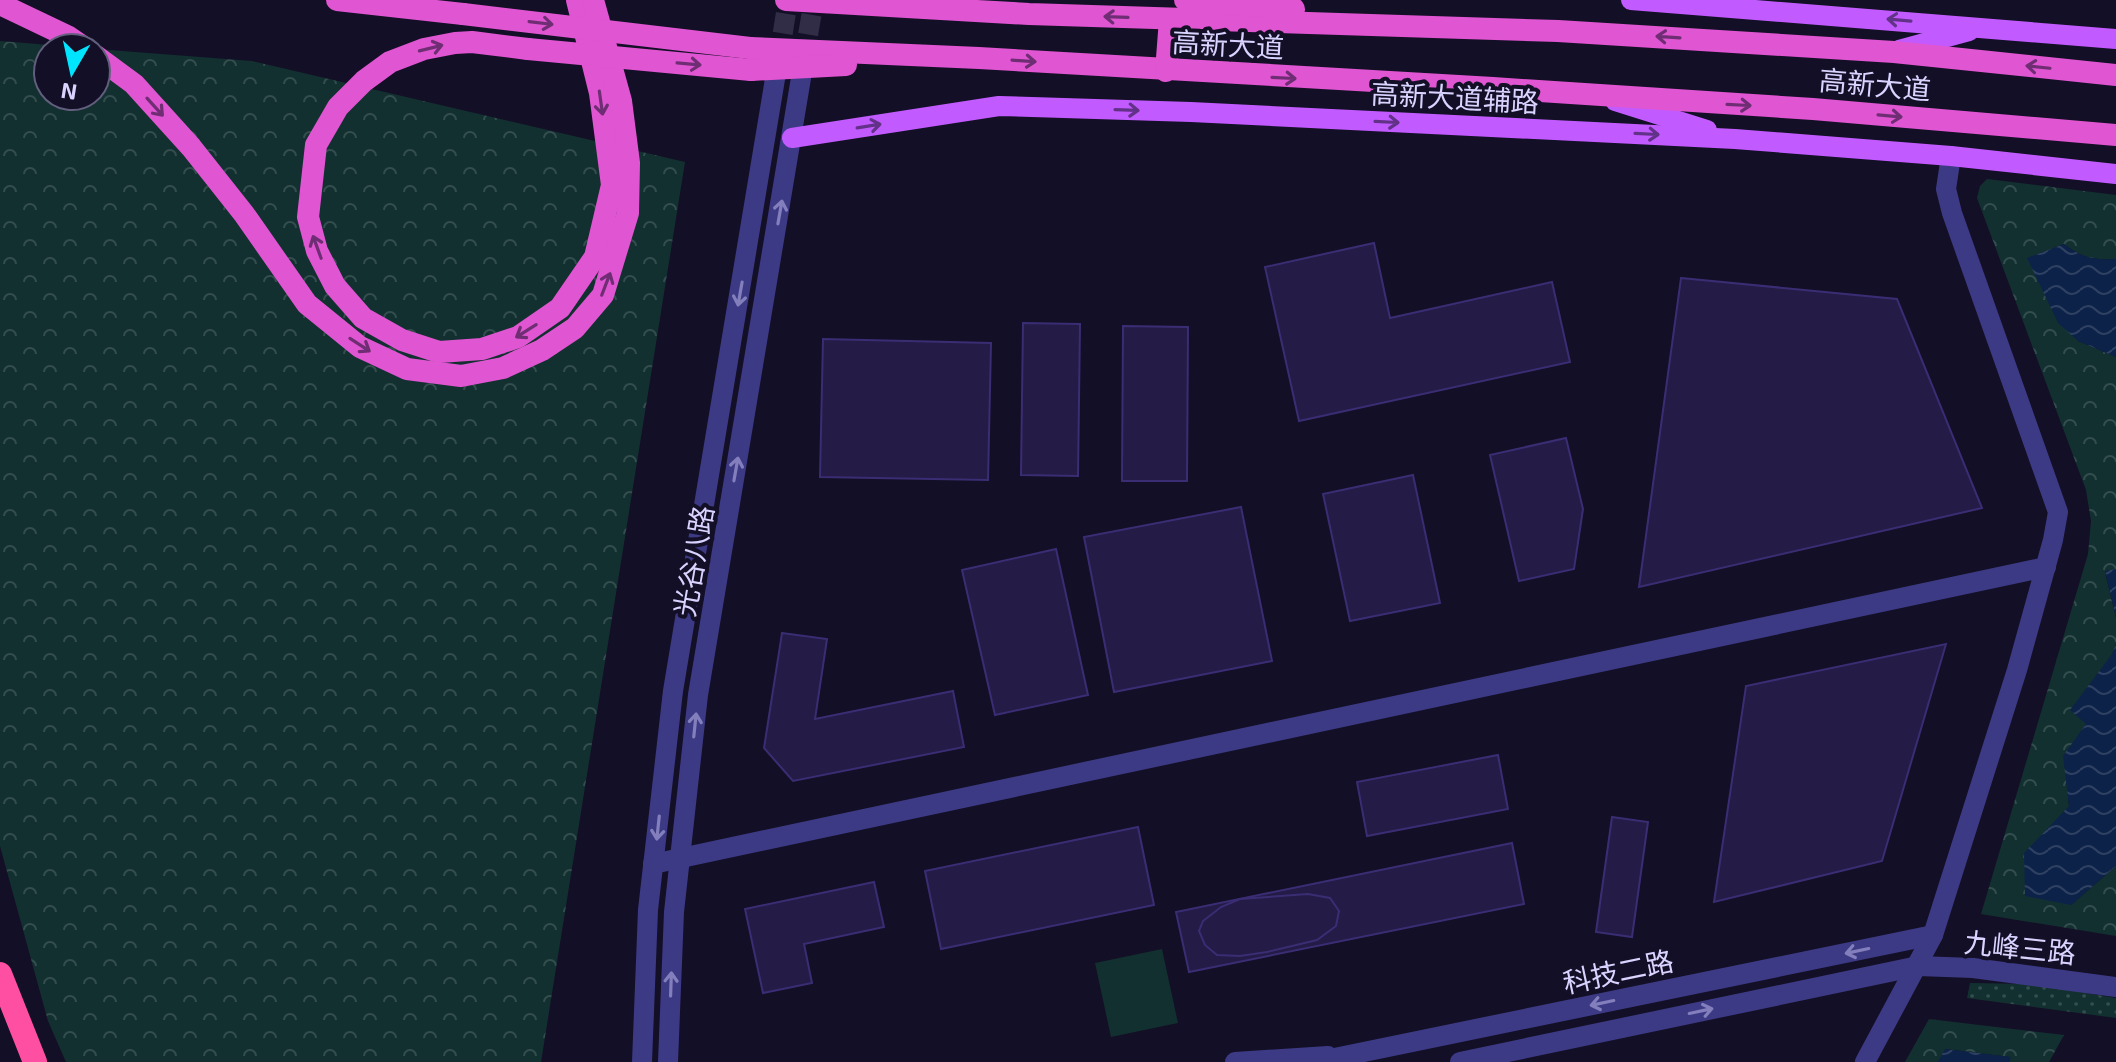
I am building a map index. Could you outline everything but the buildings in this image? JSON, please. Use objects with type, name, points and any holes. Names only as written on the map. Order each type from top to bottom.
[{"type":"highway","points":[[337,0],[463,14],[751,59]]},
{"type":"highway","points":[[577,0],[600,93],[612,185],[595,257],[560,308],[518,337],[482,349],[439,352],[402,340],[363,318],[335,286],[317,251],[308,217],[316,145],[338,107],[364,81],[390,62],[424,49],[472,42],[528,49],[751,59]]},
{"type":"highway","points":[[112,68],[134,84],[191,147],[244,214],[307,304],[371,353],[407,369],[461,376],[503,368],[542,350],[575,328],[603,295],[628,213],[629,163],[621,101],[593,0]]},
{"type":"highway","name":"高新大道","points":[[786,0],[1170,19],[1558,31],[1894,52],[2116,75]]},
{"type":"highway","points":[[1185,0],[1558,31]]},
{"type":"highway","points":[[0,4],[59,32]]},
{"type":"highway","points":[[1166,71],[1170,19]]},
{"type":"highway","name":"高新大道","points":[[751,59],[979,58],[1813,109],[2116,135]]},
{"type":"highway","points":[[0,974],[35,1062]]},
{"type":"main road","points":[[1631,0],[2116,39]]},
{"type":"main road","points":[[1894,52],[1984,27]]},
{"type":"main road","points":[[1600,97],[1735,139]]},
{"type":"main road","name":"高新大道辅路","points":[[792,138],[999,106],[1735,139],[1951,156],[2116,174]]},
{"type":"street","name":"光谷八路","points":[[668,1062],[674,912],[698,695],[802,72]]},
{"type":"street","name":"光谷八路","points":[[642,1062],[648,910],[673,691],[775,79]]},
{"type":"street","points":[[1865,1062],[1933,935],[2017,670],[2058,512],[1952,213],[1946,189],[1951,156]]},
{"type":"street","points":[[653,864],[2046,567]]},
{"type":"street","name":"科技二路","points":[[1315,1062],[1933,935]]},
{"type":"street","name":"科技二路","points":[[1460,1062],[1918,966]]},
{"type":"street","name":"九峰三路","points":[[1918,966],[1973,968],[2116,987]]},
{"type":"street","points":[[1235,1062],[1344,1056]]},
{"type":"green space","points":[[0,41],[32,44],[32,112],[112,112],[112,50],[252,61],[685,162],[541,1062],[66,1062],[48,1021],[0,846]]},
{"type":"green space","points":[[1987,179],[2116,195],[2116,259],[2088,257],[2064,244],[2028,258],[2078,341],[2116,357],[2116,569],[2105,572],[2116,618],[2116,644],[2086,724],[2064,756],[2069,807],[2071,905],[2116,866],[2116,936],[1981,914],[2088,554],[2091,521],[2086,490],[1977,198],[1980,186]]},
{"type":"green space","points":[[1162,949],[1178,1023],[1111,1037],[1095,963]]},
{"type":"green space","points":[[1970,983],[2030,984],[2116,998],[2116,1018],[1967,998]]},
{"type":"green space","points":[[1929,1019],[2064,1035],[2049,1062],[2009,1062],[2010,1057],[1946,1049],[1938,1062],[1905,1062]]},
{"type":"water","points":[[2064,244],[2088,257],[2116,259],[2116,357],[2078,341],[2058,323],[2027,258]]},
{"type":"water","points":[[2116,569],[2116,618],[2105,571]]},
{"type":"water","points":[[2116,644],[2116,866],[2071,905],[2025,896],[2024,853],[2069,806],[2063,756],[2086,724],[2070,710],[2112,654]]},
{"type":"water","points":[[1945,1049],[2011,1057],[2009,1062],[1938,1062]]},
{"type":"tunnel","points":[[778,63],[788,0]]},
{"type":"tunnel","points":[[803,64],[814,0]]}]
